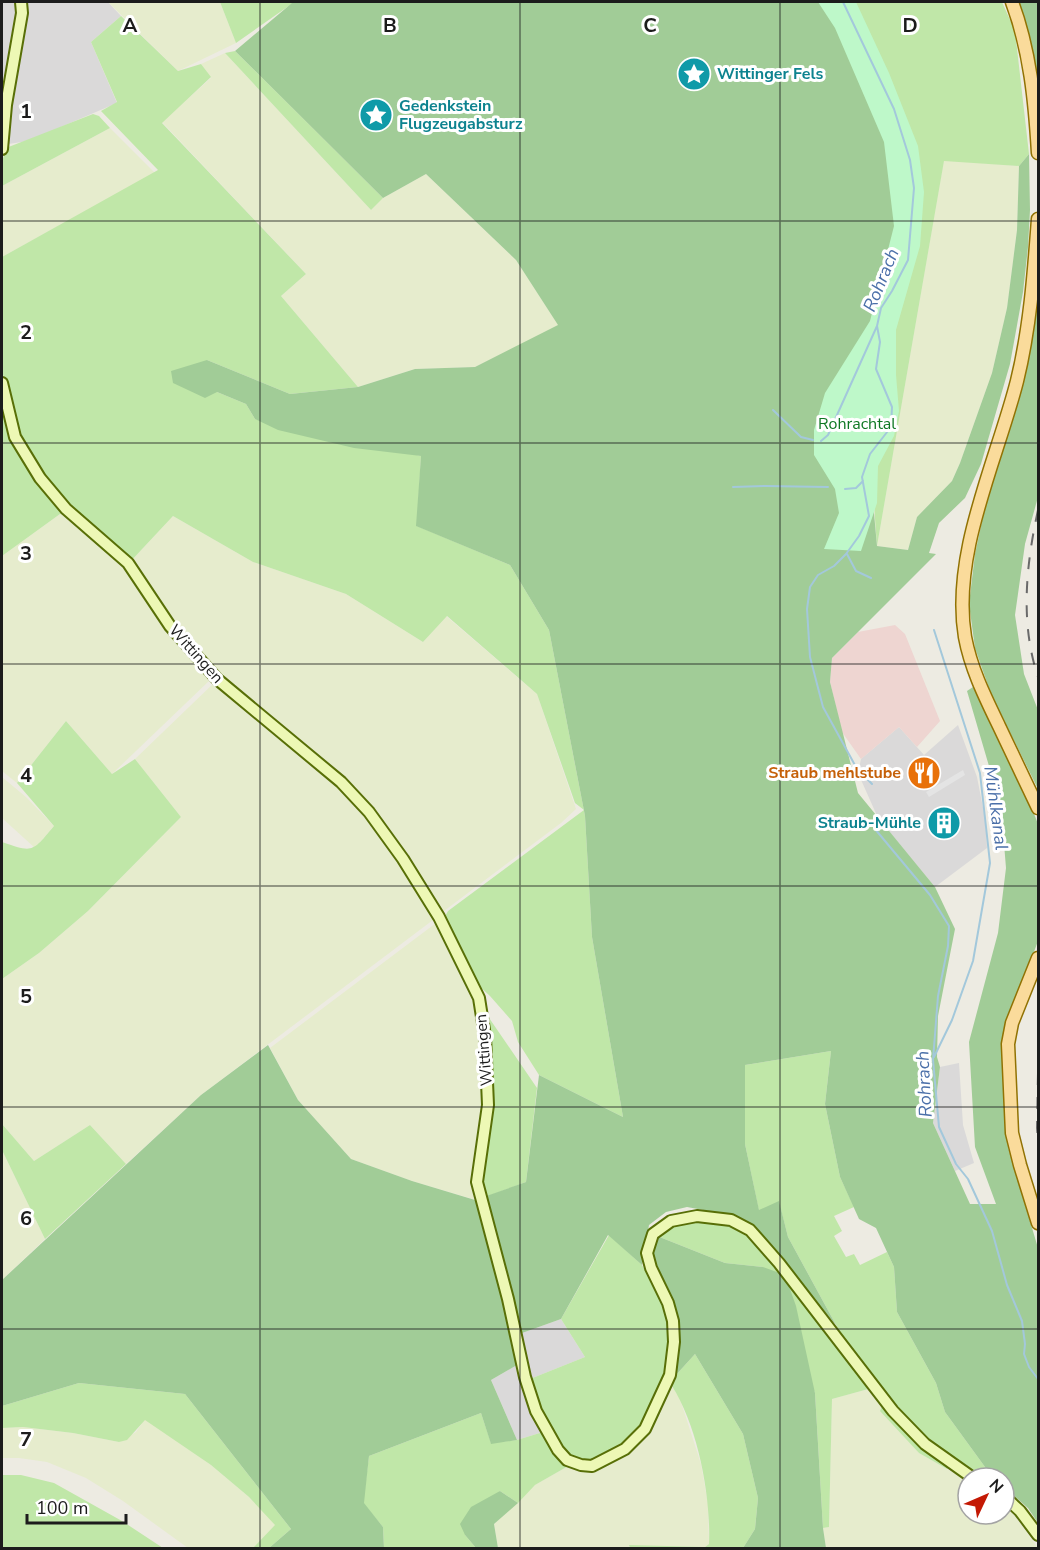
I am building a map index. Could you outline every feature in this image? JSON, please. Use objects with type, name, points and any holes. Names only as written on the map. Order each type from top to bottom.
[{"type":"main road","points":[[1012,2],[1024,39],[1038,153]]},
{"type":"main road","points":[[1038,219],[1030,309],[1021,362],[978,509],[966,566],[963,607],[966,639],[979,683],[1038,808]]},
{"type":"main road","points":[[1038,958],[1012,1023],[1008,1044],[1012,1133],[1038,1223]]},
{"type":"street","points":[[2,149],[6,105],[22,13],[21,2]]},
{"type":"street","name":"Wittingen","points":[[2,383],[15,437],[40,478],[66,509],[128,563],[170,626],[217,679],[341,782],[369,812],[439,916],[479,998],[485,1036],[488,1105],[477,1182],[508,1299],[525,1377],[536,1411],[558,1450],[567,1460],[592,1466],[625,1449],[645,1429],[670,1375],[674,1342],[674,1321],[651,1268],[647,1253],[653,1234],[671,1221],[697,1216],[731,1220],[750,1230],[765,1245],[900,1419],[925,1444],[956,1466]]},
{"type":"street","points":[[1016,1507],[1038,1535]]},
{"type":"shaded area","points":[[2,2],[108,2],[121,16],[91,42],[117,103],[28,141],[2,145]]},
{"type":"shaded area","points":[[895,625],[905,634],[940,721],[917,747],[899,727],[861,759],[842,732],[830,682],[832,658],[858,632]]},
{"type":"shaded area","points":[[958,725],[977,777],[985,818],[987,848],[935,887],[878,818],[858,773],[861,759],[899,727],[924,755]]},
{"type":"shaded area","points":[[963,770],[965,775],[929,797],[926,792]]},
{"type":"shaded area","points":[[959,1063],[963,1125],[974,1163],[955,1171],[933,1123],[940,1067]]},
{"type":"shaded area","points":[[561,1319],[585,1357],[530,1379],[543,1432],[517,1440],[491,1380],[517,1365],[511,1337]]},
{"type":"green space","points":[[108,2],[220,2],[236,43],[178,71]]},
{"type":"green space","points":[[220,2],[291,2],[293,3],[236,43]]},
{"type":"green space","name":"Rohrachtal","points":[[818,2],[856,2],[889,73],[918,146],[924,192],[920,246],[896,330],[899,411],[894,436],[878,466],[877,503],[861,551],[824,549],[839,513],[835,489],[814,455],[814,430],[825,393],[870,321],[894,226],[884,142],[835,28]]},
{"type":"green space","points":[[837,2],[1002,2],[1015,31],[1029,154],[1019,166],[944,161],[877,546]]},
{"type":"green space","points":[[837,2],[912,194],[883,363],[870,469],[877,546],[908,550],[917,517],[952,481],[960,463],[992,373],[1007,308],[1017,230],[1019,166],[1029,154],[1030,210],[1023,292],[1010,364],[981,464],[965,498],[939,523],[929,553],[936,554],[832,658],[830,682],[858,793],[935,887],[955,929],[938,1016],[937,1057],[940,1067],[933,1123],[970,1204],[996,1204],[975,1147],[969,1042],[998,933],[1006,868],[1001,807],[967,691],[973,687],[1038,824],[1038,941],[1010,1016],[1003,1046],[1008,1147],[1038,1248],[1038,1523],[1028,1508],[1016,1498],[1016,1466],[984,1466],[945,1412],[936,1383],[897,1312],[894,1267],[876,1228],[859,1219],[840,1177],[825,1104],[831,1051],[745,1065],[745,1144],[759,1210],[779,1201],[788,1237],[836,1325],[766,1242],[736,1216],[687,1207],[666,1212],[649,1225],[642,1265],[608,1235],[561,1319],[511,1337],[517,1365],[491,1380],[517,1440],[491,1444],[481,1413],[369,1456],[364,1503],[383,1527],[384,1548],[269,1548],[291,1529],[185,1394],[79,1383],[2,1406],[2,1280],[201,1095],[268,1045],[298,1100],[351,1159],[475,1200],[526,1182],[539,1075],[623,1117],[592,937],[585,816],[549,630],[510,565],[416,526],[421,456],[354,448],[278,430],[255,419],[246,404],[217,392],[205,398],[173,383],[171,371],[207,360],[290,394],[358,387],[415,369],[475,367],[558,325],[516,260],[426,174],[383,198],[235,51],[292,3]]},
{"type":"green space","points":[[1017,2],[1038,2],[1038,116]]},
{"type":"green space","points":[[121,16],[178,71],[201,64],[211,77],[162,123],[306,274],[281,296],[358,387],[290,394],[207,360],[217,392],[246,404],[255,419],[421,456],[417,526],[510,565],[549,630],[584,810],[575,803],[537,694],[447,616],[423,642],[346,594],[253,562],[173,516],[130,562],[63,499],[31,459],[14,425],[2,370],[2,257],[158,170],[101,111],[117,102],[91,42]]},
{"type":"green space","points":[[235,51],[383,198],[371,210],[225,53]]},
{"type":"green space","points":[[225,53],[371,210],[383,198],[426,174],[516,260],[559,326],[475,367],[415,369],[358,387],[281,296],[306,274],[162,122],[211,78],[201,64]]},
{"type":"green space","points":[[93,114],[99,116],[110,128],[2,186],[2,162],[6,148]]},
{"type":"green space","points":[[110,128],[155,173],[2,257],[2,186]]},
{"type":"green space","points":[[944,160],[1019,166],[1017,230],[1007,308],[992,373],[952,481],[917,517],[908,550],[877,546]]},
{"type":"green space","points":[[1038,281],[1038,497],[1025,544],[1015,615],[1024,674],[1038,710],[1038,789],[991,694],[975,648],[969,604],[975,554]]},
{"type":"green space","points":[[2,402],[5,420],[17,449],[67,513],[60,514],[2,556]]},
{"type":"green space","points":[[67,513],[115,555],[210,676],[209,681],[112,774],[66,721],[17,783],[2,771],[2,556],[60,514]]},
{"type":"green space","points":[[173,516],[253,562],[346,594],[423,642],[446,616],[537,694],[576,809],[561,823],[444,911],[438,910],[378,819],[220,674],[181,630],[130,562]]},
{"type":"green space","points":[[216,681],[354,798],[433,915],[433,920],[201,1095],[126,1164],[90,1125],[34,1161],[2,1124],[2,979],[39,953],[88,911],[181,817],[135,759]]},
{"type":"green space","points":[[66,721],[112,774],[135,759],[181,817],[88,911],[39,953],[2,979],[2,842],[21,848],[32,848],[54,826],[17,783]]},
{"type":"green space","points":[[2,777],[26,797],[54,826],[35,848],[2,818]]},
{"type":"green space","points":[[584,810],[592,937],[623,1117],[539,1075],[518,1042],[512,1021],[478,985],[443,920],[448,911]]},
{"type":"green space","points":[[436,923],[439,924],[472,991],[477,1009],[484,1108],[473,1170],[476,1200],[412,1181],[351,1159],[298,1100],[270,1048]]},
{"type":"green space","points":[[485,1012],[537,1088],[526,1182],[483,1198]]},
{"type":"green space","points":[[831,1051],[825,1104],[840,1177],[854,1207],[834,1216],[842,1231],[834,1236],[846,1257],[854,1254],[860,1265],[887,1252],[894,1267],[897,1312],[936,1383],[945,1412],[984,1466],[960,1466],[916,1432],[853,1352],[836,1325],[788,1237],[779,1202],[759,1211],[745,1144],[745,1065]]},
{"type":"green space","points":[[2,1124],[34,1161],[90,1125],[126,1164],[45,1239],[2,1150]]},
{"type":"green space","points":[[2,1150],[45,1239],[2,1280]]},
{"type":"green space","points":[[697,1220],[729,1226],[744,1232],[758,1242],[872,1388],[832,1399],[829,1527],[823,1528],[815,1393],[763,1267],[725,1263],[657,1236],[676,1223]]},
{"type":"green space","points":[[609,1235],[642,1265],[665,1305],[671,1341],[666,1376],[641,1429],[619,1448],[597,1461],[584,1462],[564,1452],[550,1430],[529,1385],[530,1379],[585,1357],[561,1319]]},
{"type":"green space","points":[[657,1236],[725,1263],[763,1267],[785,1275],[796,1306],[815,1393],[826,1548],[743,1548],[755,1529],[758,1498],[743,1434],[695,1354],[676,1375],[677,1320],[650,1255]]},
{"type":"green space","points":[[695,1354],[743,1434],[758,1498],[755,1529],[743,1548],[630,1548],[629,1545],[705,1547],[709,1544],[708,1505],[701,1462],[689,1421],[672,1386],[676,1375]]},
{"type":"green space","points":[[79,1383],[185,1394],[291,1529],[269,1548],[253,1548],[275,1525],[249,1497],[211,1465],[145,1420],[127,1440],[119,1442],[23,1427],[2,1428],[2,1406]]},
{"type":"green space","points":[[672,1386],[680,1399],[701,1464],[708,1504],[709,1544],[705,1547],[498,1548],[494,1524],[535,1485],[570,1465],[597,1468],[610,1463],[629,1450],[656,1420]]},
{"type":"green space","points":[[872,1388],[919,1453],[956,1474],[956,1526],[1016,1526],[1016,1517],[1038,1548],[826,1548],[823,1528],[829,1527],[832,1399]]},
{"type":"green space","points":[[883,1404],[949,1466],[947,1469],[919,1453],[880,1411]]},
{"type":"green space","points":[[481,1413],[491,1443],[517,1440],[543,1432],[570,1465],[535,1485],[518,1503],[500,1491],[465,1535],[476,1548],[384,1548],[383,1527],[363,1503],[369,1456]]},
{"type":"green space","points":[[145,1419],[211,1465],[249,1497],[276,1525],[253,1548],[188,1548],[123,1501],[86,1478],[47,1462],[2,1458],[2,1428],[23,1427],[119,1442],[136,1432]]},
{"type":"green space","points":[[2,1475],[21,1475],[54,1483],[122,1521],[163,1548],[2,1548]]},
{"type":"green space","points":[[500,1491],[518,1503],[494,1524],[498,1548],[476,1548],[465,1535],[460,1524],[471,1507]]},
{"type":"waterway","name":"Rohrach","points":[[843,2],[894,109],[910,160],[914,188],[908,260],[881,308],[877,326],[880,342],[876,369],[892,407],[891,427],[870,454],[862,477],[869,516],[859,536],[846,554],[834,566],[818,575],[810,587],[807,609],[810,657],[823,707],[856,767],[872,784]]},
{"type":"waterway","points":[[821,441],[828,435],[877,326]]},
{"type":"waterway","points":[[773,410],[801,437],[813,440]]},
{"type":"waterway","points":[[845,489],[856,488],[863,481]]},
{"type":"waterway","points":[[733,487],[828,487]]},
{"type":"waterway","name":"Mühlkanal","points":[[847,554],[856,571],[871,578]]},
{"type":"waterway","name":"Mühlkanal","points":[[934,630],[980,773],[990,863],[973,961],[952,1020],[934,1057]]},
{"type":"waterway","name":"Rohrach","points":[[875,829],[930,895],[949,926],[948,946],[938,996],[933,1060],[939,1127],[956,1164],[968,1179],[992,1231],[1007,1285],[1022,1321],[1024,1354],[1029,1367],[1038,1379]]},
{"type":"railway","points":[[1038,510],[1030,552],[1027,594],[1029,636],[1038,677]]},
{"type":"railway","points":[[1038,1073],[1038,1140]]},
{"type":"place","name":"Wittinger Fels","points":[[694,74]]},
{"type":"place","name":"Gedenkstein Flugzeugabsturz","points":[[376,115]]},
{"type":"place","name":"Straub mehlstube","points":[[924,773]]},
{"type":"place","name":"Straub-Mühle","points":[[944,823]]}]
